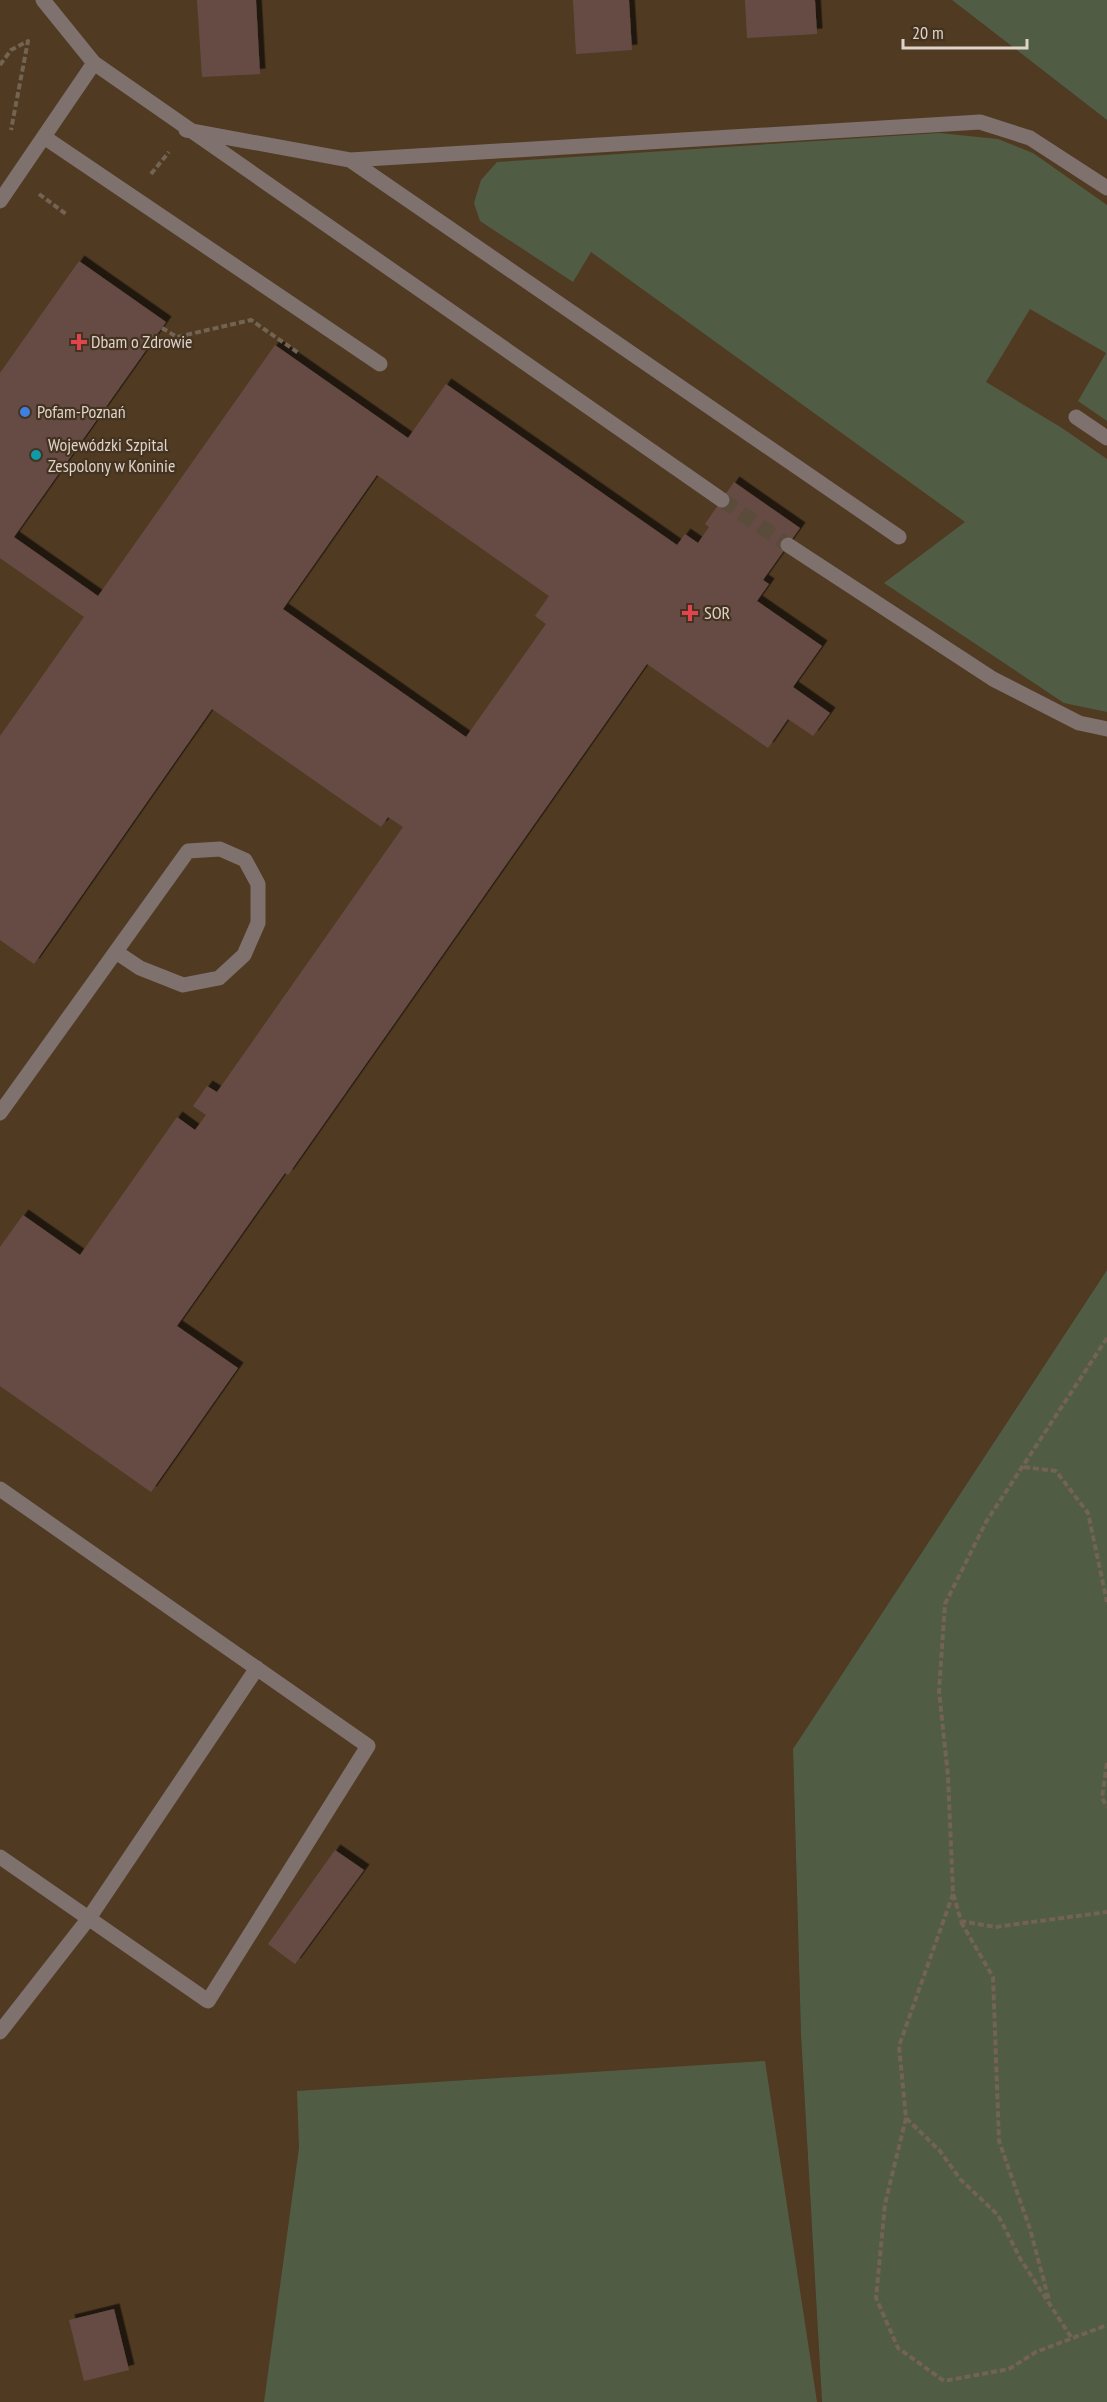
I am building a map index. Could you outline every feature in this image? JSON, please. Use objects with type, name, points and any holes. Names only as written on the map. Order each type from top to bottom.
[{"type":"lane","points":[[43,0],[94,63],[186,130],[722,500]]},
{"type":"lane","points":[[0,201],[94,63]]},
{"type":"lane","points":[[186,130],[350,160],[980,122],[1030,138],[1107,188]]},
{"type":"lane","points":[[44,137],[380,364]]},
{"type":"lane","points":[[350,160],[899,537]]},
{"type":"lane","points":[[1076,417],[1107,438]]},
{"type":"lane","points":[[788,545],[993,679],[1079,723],[1107,729]]},
{"type":"lane","points":[[0,1113],[116,952],[189,851],[220,849],[246,860],[258,884],[258,923],[244,954],[219,978],[183,985],[140,968],[116,952]]},
{"type":"lane","points":[[0,1490],[368,1746],[208,2001],[0,1857]]},
{"type":"lane","points":[[0,2032],[88,1918],[256,1668]]},
{"type":"path","points":[[0,65],[11,50],[28,41],[10,134]]},
{"type":"path","points":[[162,328],[177,337],[251,320],[300,354]]},
{"type":"path","points":[[1050,2305],[1030,2229],[999,2141],[993,1977],[961,1921],[953,1893],[948,1776],[939,1691],[945,1604],[986,1521],[1024,1467],[1107,1338]]},
{"type":"path","points":[[1024,1467],[1056,1471],[1088,1512],[1107,1602]]},
{"type":"path","points":[[1107,1763],[1102,1798],[1107,1808]]},
{"type":"path","points":[[953,1893],[898,2046],[906,2118],[885,2204],[876,2298],[898,2348],[944,2381],[1009,2369],[1036,2352],[1107,2325]]},
{"type":"path","points":[[961,1921],[995,1927],[1107,1912]]},
{"type":"path","points":[[906,2118],[940,2151],[960,2179],[998,2214],[1021,2259],[1071,2337]]},
{"type":"shaded area","points":[[0,0],[952,0],[1107,120],[1107,1270],[793,1749],[801,2035],[822,2402],[0,2402]]},
{"type":"green space","points":[[952,0],[1107,0],[1107,120]]},
{"type":"green space","points":[[939,133],[998,139],[1033,153],[1107,205],[1107,421],[1078,401],[1106,353],[1030,309],[986,382],[1062,428],[1107,459],[1107,712],[1064,703],[884,583],[965,522],[591,252],[573,282],[480,221],[474,203],[481,180],[497,162]]},
{"type":"green space","points":[[1107,1270],[1107,2402],[822,2402],[801,2035],[793,1749]]},
{"type":"green space","points":[[765,2061],[817,2402],[264,2402],[299,2148],[297,2091]]},
{"type":"building","points":[[197,0],[256,0],[260,74],[202,77]]},
{"type":"building","points":[[573,0],[629,0],[632,50],[576,54]]},
{"type":"building","points":[[745,0],[815,0],[817,34],[747,38]]},
{"type":"building","points":[[79,261],[166,322],[14,537],[98,596],[275,345],[408,438],[446,384],[677,545],[685,534],[698,543],[709,527],[705,524],[734,482],[800,528],[763,580],[769,584],[757,601],[822,646],[793,687],[830,713],[813,736],[788,719],[768,748],[647,664],[288,1175],[285,1173],[177,1326],[238,1368],[151,1492],[0,1386],[0,1247],[23,1215],[80,1255],[177,1117],[195,1130],[206,1115],[193,1106],[207,1086],[217,1092],[403,827],[388,817],[381,827],[212,709],[34,964],[0,940],[0,736],[84,617],[0,558],[0,373]],"holes":[[[377,475],[549,596],[535,616],[546,624],[466,737],[283,609]]]},
{"type":"building","points":[[335,1850],[364,1870],[295,1964],[268,1944]]},
{"type":"building","points":[[114,2309],[129,2370],[84,2381],[69,2320]]},
{"type":"tunnel","points":[[722,500],[788,545]]},
{"type":"place","name":"Dbam o Zdrowie","points":[[79,342]]},
{"type":"place","name":"Pofam-Poznań","points":[[25,412]]},
{"type":"place","name":"Wojewódzki Szpital Zespolony w Koninie","points":[[36,455]]},
{"type":"place","name":"SOR","points":[[690,613]]}]
